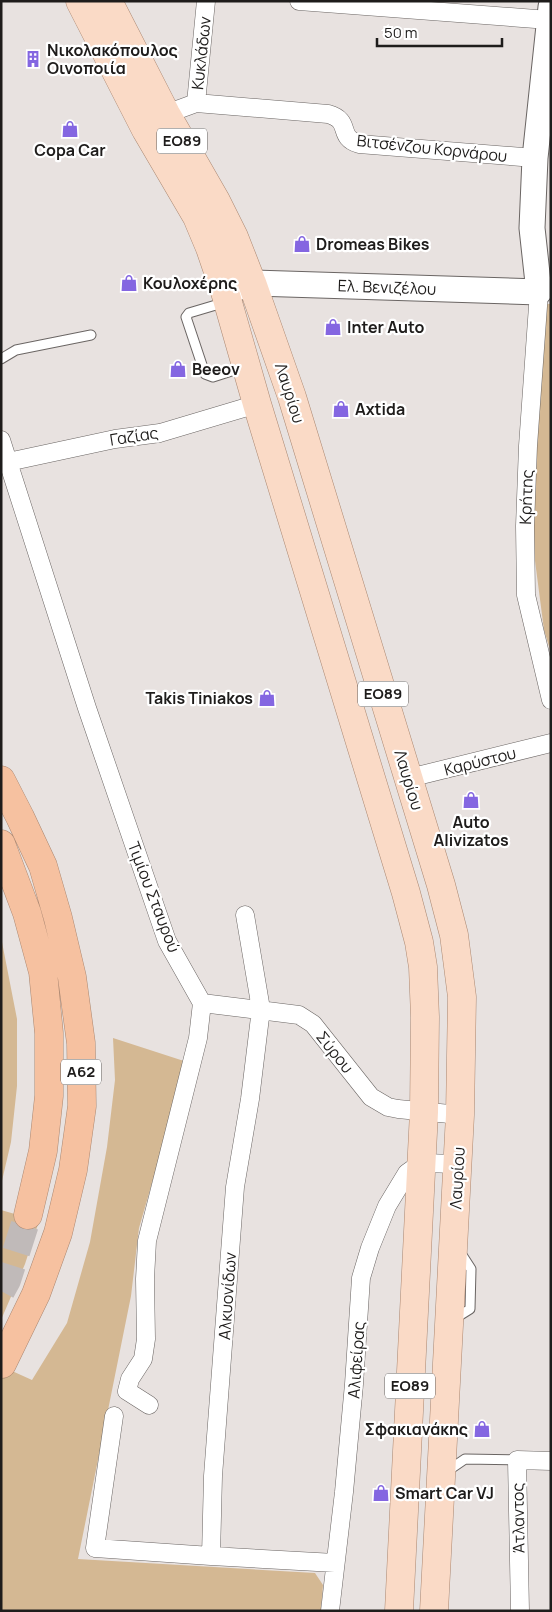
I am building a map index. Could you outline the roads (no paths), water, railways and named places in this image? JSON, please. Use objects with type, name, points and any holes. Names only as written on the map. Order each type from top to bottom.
[{"type":"highway","name":"Α62","points":[[1,780],[43,866],[58,918],[72,977],[81,1042],[82,1106],[73,1170],[58,1233],[36,1294],[2,1364]]},
{"type":"highway","name":"Α62","points":[[1,844],[26,914],[43,972],[49,1033],[49,1096],[43,1152],[28,1215]]},
{"type":"main road","name":"Λαυρίου","points":[[80,1],[146,130],[196,217],[210,248],[227,296],[257,404],[406,893],[419,942],[425,996],[424,1112],[399,1611]]},
{"type":"main road","name":"Λαυρίου","points":[[108,1],[166,114],[216,201],[234,237],[252,283],[292,397],[409,778],[454,935],[462,997],[460,1115],[434,1611]]},
{"type":"street","name":"Κυκλάδων","points":[[166,114],[196,103],[206,1]]},
{"type":"street","points":[[299,1],[550,14],[534,158],[532,228],[545,292]]},
{"type":"street","name":"Βιτσένζου Κορνάρου","points":[[196,103],[337,116],[343,124],[346,137],[351,142],[359,144],[534,158]]},
{"type":"street","name":"Ελ. Βενιζέλου","points":[[227,296],[252,283],[545,292]]},
{"type":"street","name":"Κρήτης","points":[[545,292],[528,446],[525,526],[526,595],[551,700]]},
{"type":"street","name":"Γαζίας","points":[[8,462],[114,439],[160,433],[257,404]]},
{"type":"street","name":"Τιμίου Σταυρού","points":[[1,440],[87,708],[167,941],[202,1003]]},
{"type":"street","name":"Καρύστου","points":[[409,778],[551,743]]},
{"type":"street","name":"Αλκυονίδων","points":[[211,1556],[213,1476],[235,1187],[250,1099],[261,1009],[245,915]]},
{"type":"street","points":[[149,1404],[127,1391],[130,1379],[142,1359],[146,1339],[145,1279],[147,1241],[198,1038],[202,1003]]},
{"type":"street","name":"Σύρου","points":[[202,1003],[299,1015],[312,1024],[371,1097],[388,1107],[460,1115]]},
{"type":"street","points":[[421,1163],[458,1164]]},
{"type":"street","name":"Αλιφείρας","points":[[330,1611],[334,1563],[344,1492],[361,1278],[370,1248],[388,1206],[407,1173],[421,1163]]},
{"type":"street","points":[[114,1416],[95,1548],[334,1563]]},
{"type":"street","name":"Άτλαντος","points":[[520,1611],[517,1460],[551,1461]]},
{"type":"lane","points":[[227,296],[189,313],[186,317],[205,374],[213,377],[246,366]]},
{"type":"lane","points":[[1,359],[16,350],[91,335]]},
{"type":"lane","points":[[441,1474],[465,1459],[517,1460]]},
{"type":"tunnel","points":[[1,1291],[7,1280],[28,1215]]},
{"type":"place","name":"Νικολακόπουλος Οινοποιία","points":[[33,59]]},
{"type":"place","name":"Copa Car","points":[[70,129]]},
{"type":"place","name":"Dromeas Bikes","points":[[302,244]]},
{"type":"place","name":"Κουλοχέρης","points":[[129,283]]},
{"type":"place","name":"Inter Auto","points":[[333,327]]},
{"type":"place","name":"Beeov","points":[[178,369]]},
{"type":"place","name":"Axtida","points":[[341,409]]},
{"type":"place","name":"Takis Tiniakos","points":[[267,698]]},
{"type":"place","name":"Auto Alivizatos","points":[[471,800]]},
{"type":"place","name":"Σφακιανάκης","points":[[482,1429]]},
{"type":"place","name":"Smart Car VJ","points":[[381,1493]]}]
